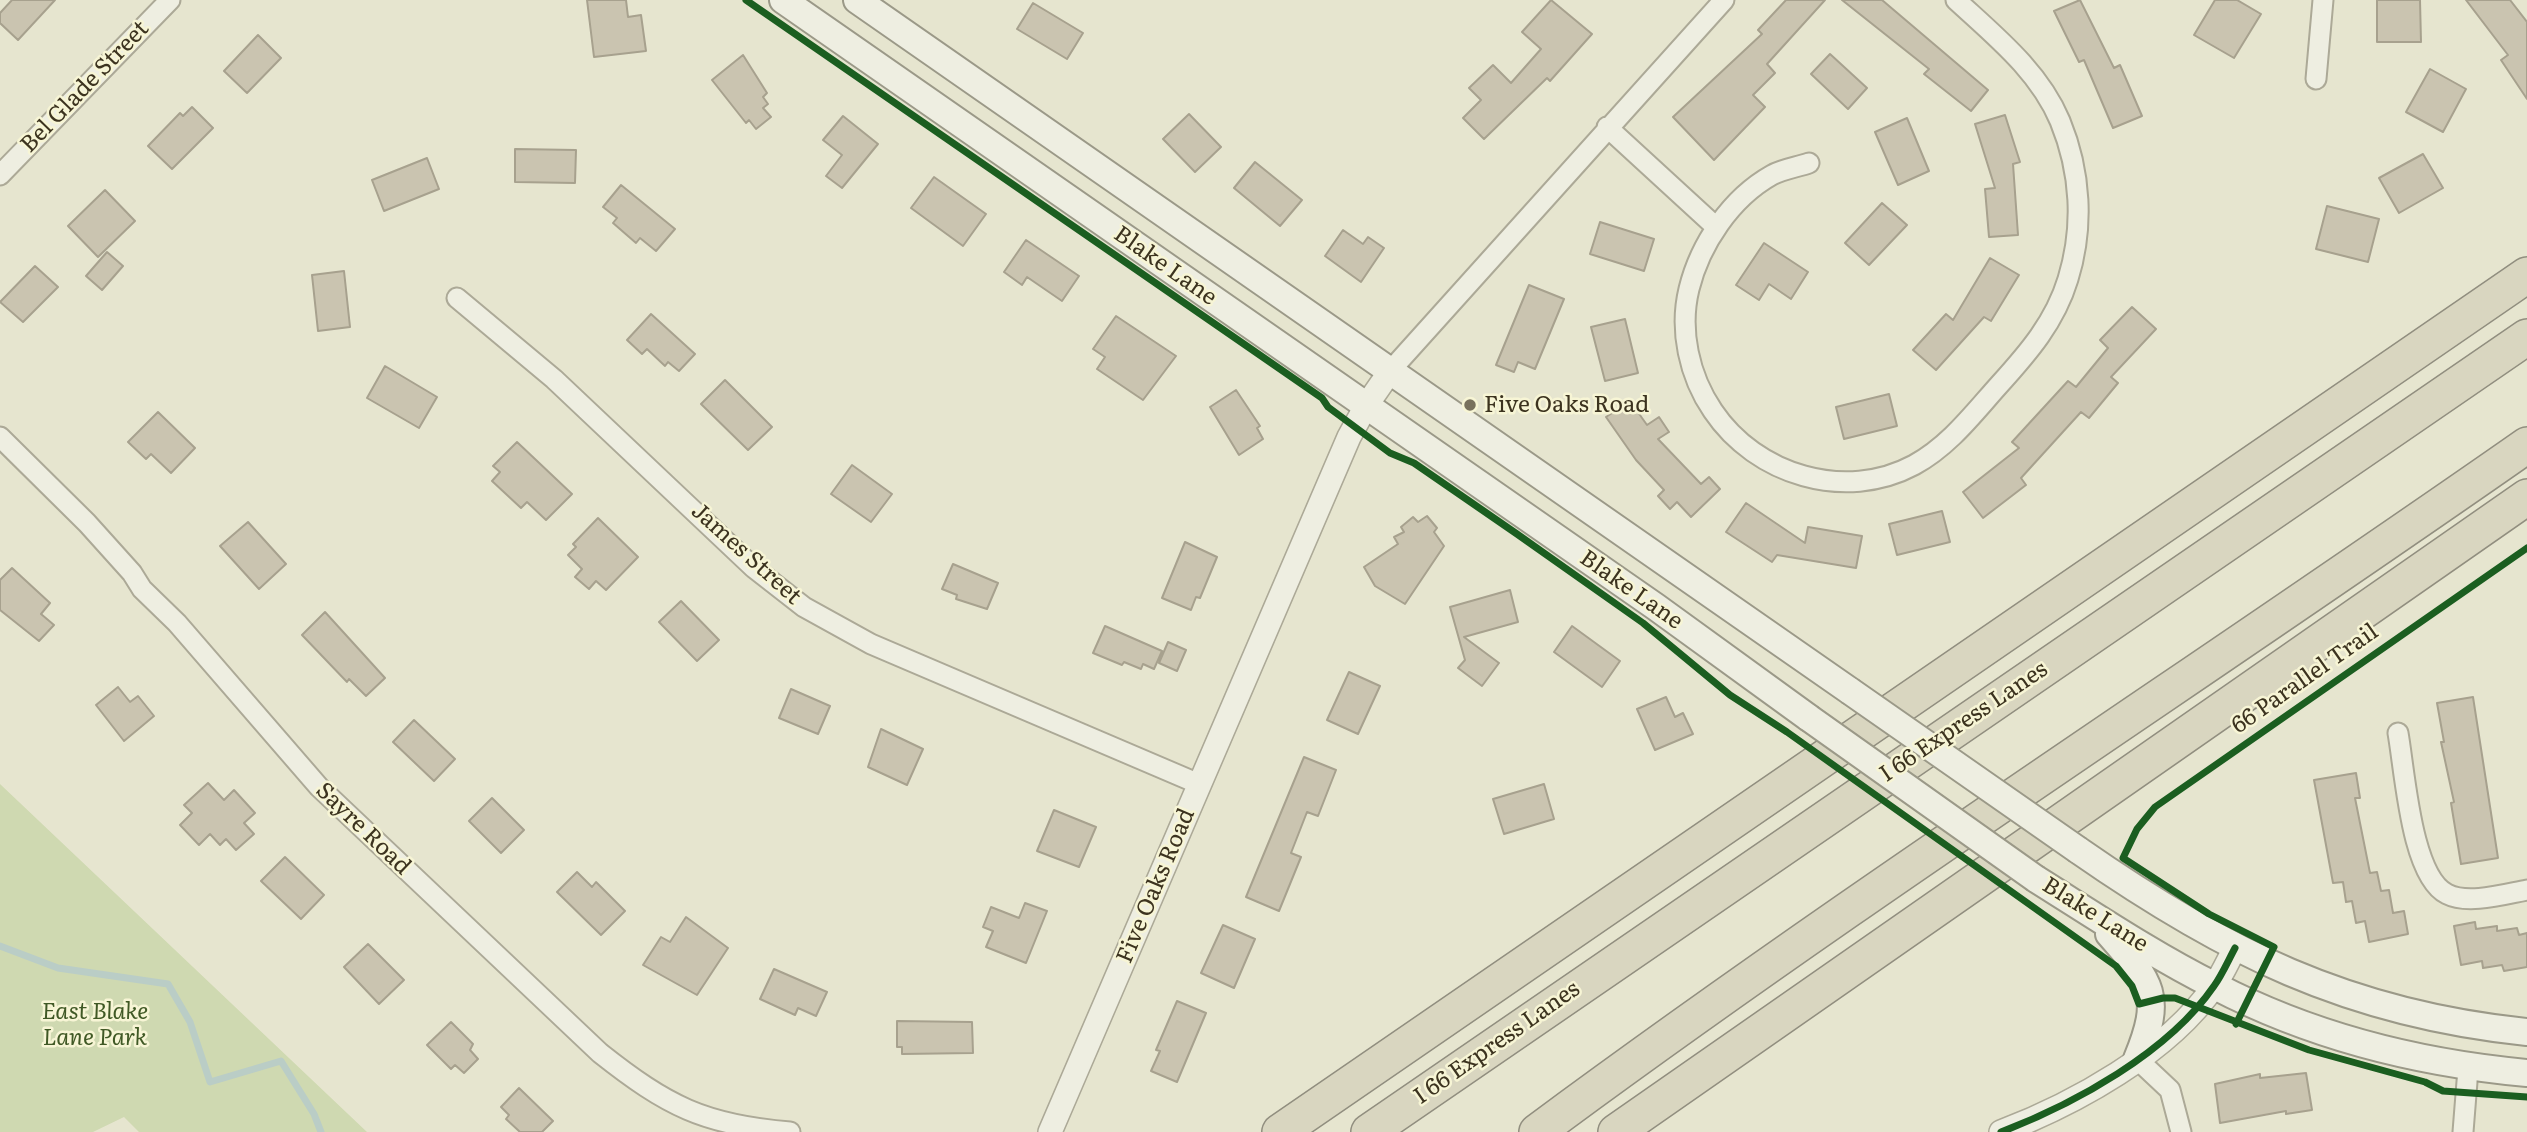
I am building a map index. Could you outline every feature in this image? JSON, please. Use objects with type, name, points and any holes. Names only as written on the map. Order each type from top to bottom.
[{"type":"highway","points":[[1280,1132],[2527,275]]},
{"type":"highway","name":"I 66 Express Lanes","points":[[1368,1132],[2527,337]]},
{"type":"highway","points":[[1537,1132],[1832,921],[2304,601],[2527,444]]},
{"type":"highway","points":[[1616,1132],[2527,497]]},
{"type":"main road","name":"Blake Lane","points":[[783,0],[1656,607],[2036,879],[2089,912],[2214,986],[2320,1031],[2383,1050],[2468,1069],[2527,1073]]},
{"type":"main road","name":"Blake Lane","points":[[857,0],[2180,919],[2296,976],[2400,1011],[2448,1022],[2527,1032]]},
{"type":"main road","points":[[2089,912],[2147,983],[2152,1001],[2151,1017],[2137,1059]]},
{"type":"street","name":"Bel Glade Street","points":[[0,175],[170,0]]},
{"type":"street","name":"Five Oaks Road","points":[[1050,1132],[1349,437],[1366,406],[1391,370],[1724,0]]},
{"type":"street","points":[[1809,163],[1773,175],[1748,193],[1716,227],[1694,268],[1687,297],[1687,341],[1694,374],[1708,405],[1730,433],[1748,449],[1774,465],[1802,476],[1854,482],[1908,468],[1954,436],[2034,346],[2053,315],[2074,258],[2079,211],[2074,164],[2059,119],[2049,98],[2012,51],[1956,0]]},
{"type":"street","points":[[2316,79],[2323,0]]},
{"type":"street","points":[[1607,127],[1716,227]]},
{"type":"street","name":"James Street","points":[[457,298],[610,431],[754,568],[803,607],[872,644],[1199,784]]},
{"type":"street","name":"Sayre Road","points":[[0,437],[87,523],[319,787],[600,1053],[641,1085],[692,1114],[749,1129],[790,1132]]},
{"type":"street","points":[[2398,733],[2420,859],[2430,881],[2448,895],[2470,898],[2527,890]]},
{"type":"street","points":[[2001,1132],[2083,1096],[2137,1059],[2184,1020],[2214,986],[2235,948]]},
{"type":"street","points":[[2137,1059],[2170,1090],[2181,1132]]},
{"type":"street","points":[[2463,1132],[2468,1069]]},
{"type":"green space","name":"East Blake Lane Park","points":[[0,784],[367,1132],[139,1132],[124,1117],[93,1132],[0,1132]]},
{"type":"building","points":[[12,0],[55,0],[18,40],[0,23],[0,13]]},
{"type":"building","points":[[587,0],[626,0],[628,17],[641,15],[646,51],[594,57]]},
{"type":"building","points":[[1551,0],[1592,34],[1550,81],[1547,78],[1484,139],[1463,118],[1481,100],[1469,88],[1493,65],[1511,83],[1541,49],[1522,32]]},
{"type":"building","points":[[1786,0],[1825,0],[1767,64],[1775,73],[1753,95],[1765,107],[1714,160],[1673,117],[1762,34],[1758,30]]},
{"type":"building","points":[[1842,0],[1882,0],[1988,90],[1971,111],[1924,74],[1929,69]]},
{"type":"building","points":[[2080,0],[2114,68],[2120,65],[2142,116],[2113,128],[2084,60],[2079,62],[2054,11]]},
{"type":"building","points":[[2215,0],[2237,0],[2261,14],[2234,58],[2194,35]]},
{"type":"building","points":[[2377,0],[2420,0],[2421,42],[2377,42]]},
{"type":"building","points":[[2466,0],[2510,0],[2527,22],[2527,99],[2501,60],[2508,55]]},
{"type":"building","points":[[1033,3],[1083,33],[1067,59],[1017,29]]},
{"type":"building","points":[[258,35],[281,58],[247,93],[224,71]]},
{"type":"building","points":[[1830,54],[1867,88],[1848,109],[1811,74]]},
{"type":"building","points":[[743,55],[767,93],[763,97],[768,104],[763,108],[771,117],[756,129],[749,120],[746,123],[712,80]]},
{"type":"building","points":[[2430,69],[2466,89],[2443,132],[2406,112]]},
{"type":"building","points":[[192,107],[213,128],[172,169],[148,146],[180,113],[183,116]]},
{"type":"building","points":[[1189,114],[1221,147],[1195,172],[1163,139]]},
{"type":"building","points":[[2005,115],[2020,162],[2013,164],[2018,235],[1989,237],[1985,189],[1995,188],[1975,124]]},
{"type":"building","points":[[843,116],[878,144],[842,188],[826,176],[842,155],[823,140]]},
{"type":"building","points":[[1907,118],[1929,171],[1898,185],[1875,132]]},
{"type":"building","points":[[515,149],[576,150],[575,183],[515,182]]},
{"type":"building","points":[[2423,154],[2443,188],[2399,213],[2379,178]]},
{"type":"building","points":[[427,158],[439,189],[384,211],[372,180]]},
{"type":"building","points":[[1255,162],[1302,200],[1280,226],[1234,188]]},
{"type":"building","points":[[934,177],[986,214],[963,246],[911,208]]},
{"type":"building","points":[[621,185],[675,229],[656,251],[640,238],[636,243],[613,223],[617,218],[603,207]]},
{"type":"building","points":[[105,190],[135,221],[98,257],[68,226]]},
{"type":"building","points":[[1882,203],[1907,225],[1869,265],[1845,243]]},
{"type":"building","points":[[2327,206],[2379,219],[2368,262],[2316,249]]},
{"type":"building","points":[[1600,222],[1654,239],[1644,271],[1590,254]]},
{"type":"building","points":[[1343,230],[1363,244],[1368,237],[1384,248],[1361,282],[1325,256]]},
{"type":"building","points":[[1026,240],[1079,276],[1062,301],[1027,277],[1022,285],[1004,272]]},
{"type":"building","points":[[1764,243],[1808,272],[1791,299],[1769,284],[1759,300],[1736,285]]},
{"type":"building","points":[[107,252],[123,266],[102,290],[86,276]]},
{"type":"building","points":[[1990,258],[2019,275],[1991,321],[1984,317],[1936,370],[1913,350],[1946,314],[1953,320]]},
{"type":"building","points":[[35,266],[58,287],[23,322],[0,302]]},
{"type":"building","points":[[344,271],[350,327],[318,331],[312,275]]},
{"type":"building","points":[[1529,285],[1564,299],[1535,369],[1518,362],[1514,372],[1496,365]]},
{"type":"building","points":[[2132,307],[2156,329],[2111,377],[2118,383],[2089,418],[2081,412],[2021,478],[2026,485],[1983,518],[1963,492],[2019,448],[2012,442],[2068,381],[2076,387],[2108,348],[2100,340]]},
{"type":"building","points":[[651,314],[695,354],[679,371],[668,362],[665,366],[647,349],[642,354],[627,340]]},
{"type":"building","points":[[1116,316],[1176,356],[1143,400],[1097,369],[1105,357],[1093,349]]},
{"type":"building","points":[[1625,319],[1638,373],[1605,381],[1591,327]]},
{"type":"building","points":[[385,366],[437,397],[419,428],[367,398]]},
{"type":"building","points":[[725,380],[772,427],[748,450],[701,404]]},
{"type":"building","points":[[1236,390],[1260,426],[1257,428],[1263,439],[1239,455],[1210,407]]},
{"type":"building","points":[[1889,394],[1897,426],[1844,439],[1836,407]]},
{"type":"building","points":[[1630,401],[1647,425],[1659,417],[1669,432],[1658,439],[1701,484],[1709,477],[1720,489],[1691,517],[1677,502],[1670,509],[1658,496],[1664,490],[1636,460],[1606,417]]},
{"type":"building","points":[[158,412],[195,448],[171,473],[151,454],[146,459],[128,442]]},
{"type":"building","points":[[517,442],[572,494],[546,520],[527,502],[521,508],[492,481],[500,472],[493,466]]},
{"type":"building","points":[[852,465],[892,494],[871,522],[831,494]]},
{"type":"building","points":[[1746,503],[1805,543],[1808,527],[1862,536],[1856,568],[1777,555],[1772,562],[1726,532]]},
{"type":"building","points":[[1942,511],[1950,542],[1897,555],[1889,524]]},
{"type":"building","points":[[1427,516],[1437,528],[1434,532],[1444,546],[1405,604],[1375,586],[1364,567],[1398,544],[1394,537],[1404,532],[1401,527],[1413,517],[1418,522]]},
{"type":"building","points":[[598,518],[638,557],[606,590],[596,581],[589,589],[575,577],[582,569],[568,555],[576,547],[573,544]]},
{"type":"building","points":[[248,522],[286,564],[259,589],[220,546]]},
{"type":"building","points":[[1185,542],[1217,557],[1200,598],[1196,597],[1191,610],[1162,598]]},
{"type":"building","points":[[953,564],[998,583],[987,609],[956,599],[957,595],[942,589]]},
{"type":"building","points":[[12,568],[50,603],[41,614],[54,625],[39,641],[0,610],[0,580]]},
{"type":"building","points":[[1510,590],[1518,622],[1464,637],[1499,663],[1482,686],[1458,668],[1465,660],[1450,607]]},
{"type":"building","points":[[681,601],[719,640],[697,661],[659,622]]},
{"type":"building","points":[[325,612],[385,678],[366,696],[349,679],[347,682],[302,635]]},
{"type":"building","points":[[1105,626],[1162,651],[1154,669],[1143,664],[1141,669],[1124,662],[1122,665],[1093,653]]},
{"type":"building","points":[[1572,626],[1620,661],[1602,687],[1554,652]]},
{"type":"building","points":[[1168,642],[1186,650],[1177,671],[1159,663]]},
{"type":"building","points":[[1349,672],[1380,686],[1358,734],[1327,720]]},
{"type":"building","points":[[118,687],[130,702],[138,696],[154,716],[124,741],[96,705]]},
{"type":"building","points":[[791,689],[830,706],[818,734],[779,718]]},
{"type":"building","points":[[1666,697],[1675,717],[1683,713],[1693,734],[1655,750],[1637,709]]},
{"type":"building","points":[[2473,697],[2498,858],[2461,864],[2451,803],[2454,802],[2441,742],[2444,742],[2437,703]]},
{"type":"building","points":[[414,720],[455,759],[434,781],[393,742]]},
{"type":"building","points":[[881,729],[923,749],[907,785],[868,767]]},
{"type":"building","points":[[1304,757],[1336,770],[1318,816],[1307,812],[1291,853],[1301,857],[1279,911],[1246,897]]},
{"type":"building","points":[[2356,773],[2360,798],[2355,798],[2370,873],[2377,872],[2381,891],[2389,890],[2393,913],[2404,911],[2408,934],[2369,942],[2365,921],[2356,923],[2352,901],[2346,902],[2343,882],[2333,883],[2314,780]]},
{"type":"building","points":[[208,783],[224,800],[234,790],[255,813],[244,823],[254,834],[236,850],[226,839],[220,845],[210,834],[199,845],[180,825],[192,813],[184,805]]},
{"type":"building","points":[[1544,784],[1554,819],[1504,834],[1493,799]]},
{"type":"building","points":[[492,798],[524,830],[501,853],[469,821]]},
{"type":"building","points":[[1054,810],[1096,827],[1079,867],[1037,851]]},
{"type":"building","points":[[285,857],[324,895],[301,919],[261,881]]},
{"type":"building","points":[[577,872],[592,887],[596,882],[625,911],[601,935],[557,892]]},
{"type":"building","points":[[1025,903],[1047,911],[1026,963],[986,947],[993,931],[983,927],[991,907],[1019,918]]},
{"type":"building","points":[[686,917],[728,948],[697,995],[643,965],[661,937],[670,942]]},
{"type":"building","points":[[2475,922],[2476,929],[2497,926],[2497,931],[2517,928],[2519,935],[2527,933],[2527,967],[2504,971],[2502,965],[2483,968],[2482,961],[2461,965],[2454,926]]},
{"type":"building","points":[[1223,925],[1255,939],[1234,988],[1201,973]]},
{"type":"building","points":[[368,944],[404,980],[379,1004],[344,967]]},
{"type":"building","points":[[774,969],[827,992],[816,1016],[798,1008],[795,1015],[760,999]]},
{"type":"building","points":[[1177,1001],[1206,1013],[1177,1082],[1151,1071],[1160,1051],[1156,1050]]},
{"type":"building","points":[[897,1021],[972,1022],[973,1053],[902,1054],[902,1047],[897,1047]]},
{"type":"building","points":[[451,1022],[473,1044],[470,1050],[478,1059],[464,1073],[455,1065],[451,1069],[427,1045]]},
{"type":"building","points":[[2306,1073],[2312,1110],[2286,1114],[2286,1111],[2220,1123],[2215,1084],[2260,1074],[2260,1078]]},
{"type":"building","points":[[519,1088],[553,1121],[542,1132],[520,1132],[506,1119],[509,1115],[501,1107]]},
{"type":"waterway","points":[[0,946],[58,968],[168,984],[190,1022],[210,1082],[281,1061],[314,1114],[321,1132]]},
{"type":"cycle path","points":[[746,0],[1322,398],[1328,407],[1390,453],[1414,463],[1643,623],[1730,695],[1787,732],[2116,966],[2132,986],[2139,1004],[2175,998],[2309,1050],[2425,1082],[2443,1091],[2527,1097]]},
{"type":"cycle path","name":"66 Parallel Trail","points":[[2236,1024],[2274,947],[2209,914],[2123,858],[2137,829],[2155,807],[2527,548]]},
{"type":"cycle path","points":[[2001,1132],[2059,1107],[2118,1074],[2146,1054],[2195,1010],[2217,982],[2235,948]]},
{"type":"place","name":"Five Oaks Road","points":[[1470,405]]}]
